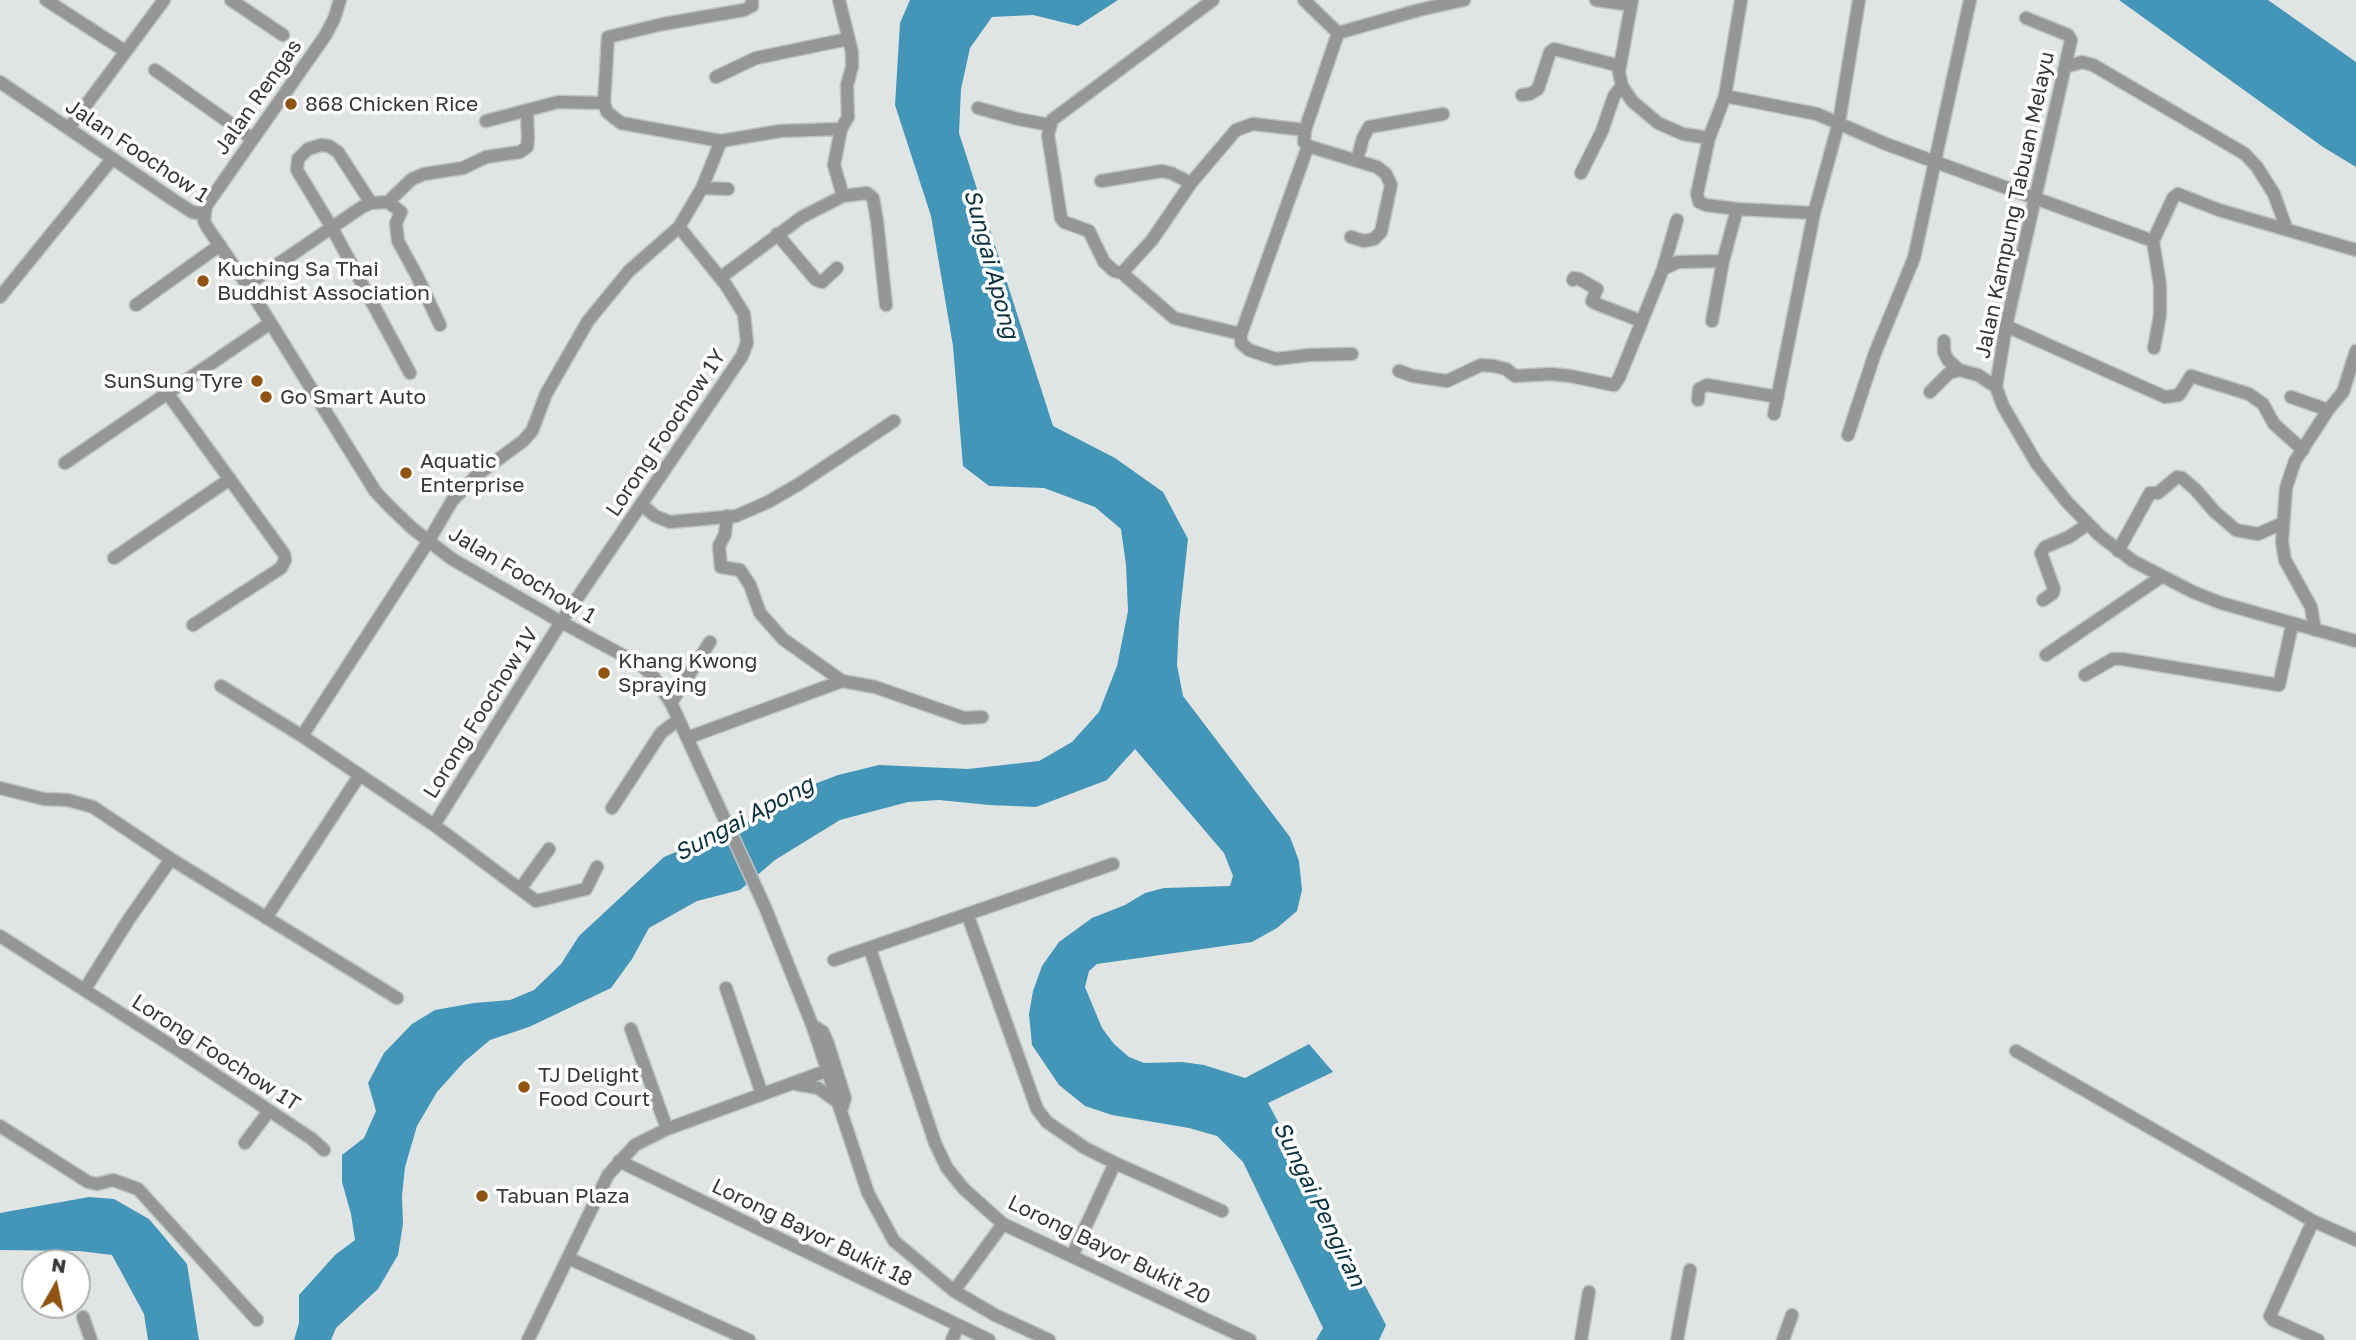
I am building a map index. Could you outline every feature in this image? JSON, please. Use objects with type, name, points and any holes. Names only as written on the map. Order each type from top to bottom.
[{"type":"street","points":[[46,0],[125,51]]},
{"type":"street","points":[[69,128],[164,0]]},
{"type":"street","points":[[232,0],[283,35]]},
{"type":"street","name":"Jalan Rengas","points":[[204,214],[215,191],[251,138],[325,36],[341,0]]},
{"type":"street","points":[[752,0],[752,6],[744,10],[608,37],[604,103],[607,112],[621,123],[721,141],[779,131],[841,129]]},
{"type":"street","points":[[839,0],[852,52],[852,67],[847,85],[848,117],[841,129],[834,165],[843,196]]},
{"type":"street","points":[[1213,0],[1052,120],[1048,135],[1061,218],[1068,224],[1089,231],[1104,262],[1114,271],[1122,273],[1174,318],[1241,334]]},
{"type":"street","points":[[1304,0],[1338,33]]},
{"type":"street","points":[[1338,33],[1464,0]]},
{"type":"street","points":[[1596,0],[1631,3],[1620,66],[1622,86],[1632,101],[1658,123],[1683,134],[1709,138]]},
{"type":"street","points":[[1741,0],[1726,96],[1709,138],[1697,194],[1699,202],[1737,209],[1814,213]]},
{"type":"street","points":[[1774,414],[1814,213],[1839,122],[1859,0]]},
{"type":"street","points":[[1848,435],[1875,353],[1914,258],[1970,0]]},
{"type":"street","name":"Jalan Kampung Tabuan Melayu","points":[[2026,18],[2070,38],[2006,326],[1996,387],[2003,406],[2037,464],[2067,502],[2118,551],[2161,577],[2221,603],[2292,625],[2356,640]]},
{"type":"street","points":[[1338,33],[1305,130],[1304,142],[1308,146],[1377,167],[1386,174],[1391,185],[1381,232],[1374,239],[1364,241],[1351,237]]},
{"type":"street","points":[[716,77],[756,58],[848,39]]},
{"type":"street","points":[[1522,95],[1538,89],[1550,52],[1554,49],[1620,66]]},
{"type":"street","points":[[2065,67],[2082,62],[2093,65],[2245,153],[2274,194],[2287,230]]},
{"type":"street","points":[[155,70],[251,138]]},
{"type":"street","name":"Jalan Foochow 1","points":[[0,82],[175,201],[192,212],[204,214],[204,221],[247,285],[374,491],[428,542],[452,559],[561,622],[641,665],[653,676],[671,703],[765,907],[815,1030]]},
{"type":"street","points":[[1581,173],[1602,131],[1614,96],[1622,86]]},
{"type":"street","points":[[1726,96],[1817,114],[1886,144],[1937,160],[2035,199],[2153,241]]},
{"type":"street","points":[[486,121],[558,102],[604,103]]},
{"type":"street","points":[[978,108],[1050,125]]},
{"type":"street","points":[[247,285],[370,203],[388,202],[412,179],[424,174],[463,168],[486,157],[520,152],[527,147],[527,112]]},
{"type":"street","points":[[1357,160],[1369,127],[1443,114]]},
{"type":"street","points":[[1122,273],[1152,240],[1191,183],[1236,130],[1253,124],[1305,130]]},
{"type":"street","points":[[302,736],[452,501],[477,475],[532,431],[546,394],[575,341],[617,284],[679,227],[702,188],[721,141]]},
{"type":"street","points":[[370,203],[338,152],[329,146],[321,145],[308,149],[298,159],[297,170],[332,228],[410,373]]},
{"type":"street","points":[[1308,146],[1241,334],[1241,343],[1248,350],[1276,359],[1352,354]]},
{"type":"street","points":[[0,298],[112,159]]},
{"type":"street","points":[[1101,181],[1162,171],[1191,183]]},
{"type":"street","points":[[702,188],[728,189]]},
{"type":"street","points":[[720,278],[802,217],[843,196],[867,193],[873,198],[886,305]]},
{"type":"street","points":[[2154,348],[2160,315],[2160,285],[2153,241],[2172,198],[2178,194],[2220,211],[2356,250]]},
{"type":"street","points":[[136,305],[217,242],[175,201]]},
{"type":"street","points":[[388,202],[401,212],[396,223],[398,241],[440,325]]},
{"type":"street","points":[[1712,321],[1723,261],[1737,209]]},
{"type":"street","points":[[1399,371],[1447,381],[1481,365],[1506,369],[1515,376],[1551,374],[1614,385],[1663,269],[1677,220]]},
{"type":"street","name":"Lorong Foochow 1Y","points":[[561,622],[742,356],[747,343],[744,314],[720,278],[679,227]]},
{"type":"street","points":[[777,234],[816,280],[822,282],[837,268]]},
{"type":"street","points":[[1663,269],[1678,262],[1723,261]]},
{"type":"street","points":[[1573,280],[1580,279],[1597,289],[1592,301],[1641,321]]},
{"type":"street","points":[[65,463],[269,324]]},
{"type":"street","points":[[2006,326],[2165,397],[2179,395],[2192,376],[2249,394],[2263,404],[2274,424],[2303,450]]},
{"type":"street","points":[[1944,341],[1944,352],[1948,360],[1959,370]]},
{"type":"street","points":[[2315,630],[2311,607],[2285,560],[2282,541],[2286,488],[2295,461],[2343,392],[2355,358]]},
{"type":"street","points":[[1930,392],[1949,373],[1959,370],[1969,371],[1996,387]]},
{"type":"street","points":[[1698,400],[1699,389],[1707,385],[1778,397]]},
{"type":"street","points":[[168,394],[284,554],[285,560],[281,568],[193,625]]},
{"type":"street","points":[[2291,397],[2328,410]]},
{"type":"street","points":[[640,504],[655,516],[670,522],[736,516],[768,502],[894,421]]},
{"type":"street","points":[[2118,551],[2150,493],[2158,493],[2177,477],[2195,489],[2215,512],[2236,530],[2259,534],[2283,523]]},
{"type":"street","points":[[114,558],[230,480]]},
{"type":"street","points":[[727,516],[719,546],[721,567],[740,570],[750,585],[760,613],[772,629],[842,681],[875,687],[964,718],[982,717]]},
{"type":"street","points":[[2043,600],[2053,593],[2054,589],[2041,553],[2045,547],[2070,537],[2088,524]]},
{"type":"street","points":[[2046,655],[2161,577]]},
{"type":"street","name":"Lorong Foochow 1V","points":[[434,825],[561,622]]},
{"type":"street","points":[[2085,675],[2113,659],[2122,659],[2279,685],[2292,625]]},
{"type":"street","points":[[671,703],[710,642]]},
{"type":"street","points":[[687,738],[842,681]]},
{"type":"street","points":[[221,686],[302,736],[434,825],[536,901],[586,889],[597,867]]},
{"type":"street","points":[[612,808],[661,733],[678,720]]},
{"type":"street","points":[[267,918],[359,776]]},
{"type":"street","points":[[0,788],[93,807],[171,859],[397,998]]},
{"type":"street","points":[[520,889],[549,849]]},
{"type":"street","points":[[85,989],[171,859]]},
{"type":"street","points":[[834,960],[1113,864]]},
{"type":"street","points":[[968,916],[1037,1109],[1047,1122],[1062,1134],[1115,1164],[1222,1211]]},
{"type":"street","name":"Lorong Foochow 1T","points":[[0,936],[85,989],[324,1150]]},
{"type":"street","name":"Lorong Bayor Bukit 20","points":[[870,949],[935,1143],[947,1168],[964,1189],[1003,1224],[1250,1340]]},
{"type":"street","points":[[726,988],[762,1094]]},
{"type":"street","points":[[631,1029],[667,1129]]},
{"type":"street","points":[[815,1030],[826,1071],[868,1194],[894,1241],[954,1291],[995,1315],[1049,1340]]},
{"type":"street","points":[[791,1084],[807,1074],[814,1061],[815,1030]]},
{"type":"street","points":[[815,1030],[823,1032],[828,1044],[845,1098],[840,1108]]},
{"type":"street","points":[[2016,1051],[2313,1221],[2356,1240]]},
{"type":"street","points":[[528,1340],[608,1175],[635,1145],[667,1129],[826,1071]]},
{"type":"street","points":[[791,1084],[818,1088],[840,1108]]},
{"type":"street","points":[[245,1143],[269,1111]]},
{"type":"street","points":[[0,1126],[88,1182],[97,1184],[113,1180],[138,1189],[257,1320]]},
{"type":"street","name":"Lorong Bayor Bukit 18","points":[[619,1161],[989,1340]]},
{"type":"street","points":[[1072,1256],[1115,1164]]},
{"type":"street","points":[[2313,1221],[2270,1316],[2273,1320],[2318,1340]]},
{"type":"street","points":[[954,1291],[1003,1224]]},
{"type":"street","points":[[568,1258],[749,1340]]},
{"type":"street","points":[[1677,1340],[1690,1270]]},
{"type":"street","points":[[1581,1340],[1589,1292]]},
{"type":"street","points":[[1783,1340],[1792,1315]]},
{"type":"street","points":[[84,1319],[91,1340]]},
{"type":"street","points":[[952,1340],[958,1326]]},
{"type":"water","points":[[910,0],[1118,0],[1078,26],[1033,15],[992,17],[970,48],[961,89],[959,133],[1053,426],[1115,458],[1163,492],[1188,539],[1177,665],[1183,696],[1290,837],[1299,861],[1302,890],[1297,911],[1277,928],[1252,942],[1097,964],[1089,971],[1085,987],[1102,1028],[1114,1044],[1129,1057],[1144,1063],[1182,1062],[1204,1065],[1245,1078],[1309,1044],[1333,1072],[1268,1103],[1386,1325],[1379,1340],[1316,1340],[1323,1328],[1243,1162],[1217,1136],[1189,1128],[1112,1115],[1085,1106],[1059,1085],[1032,1045],[1029,1014],[1033,991],[1042,966],[1059,942],[1092,918],[1125,905],[1145,893],[1164,888],[1230,886],[1233,876],[1224,853],[1135,749],[1107,780],[1036,807],[939,800],[908,802],[840,820],[775,860],[740,890],[697,901],[649,928],[632,959],[611,988],[529,1027],[490,1040],[464,1062],[437,1092],[417,1126],[405,1167],[403,1224],[398,1255],[378,1289],[336,1328],[331,1340],[294,1340],[299,1323],[299,1295],[335,1255],[355,1240],[342,1182],[342,1155],[364,1138],[376,1111],[368,1083],[384,1053],[412,1024],[435,1010],[510,1000],[534,990],[561,964],[579,936],[664,857],[753,820],[791,793],[838,775],[879,765],[968,769],[1039,761],[1072,742],[1099,712],[1117,666],[1128,611],[1121,529],[1095,507],[1044,488],[989,486],[963,466],[953,346],[931,216],[895,105],[900,23]]},
{"type":"water","points":[[2119,0],[2268,0],[2356,62],[2356,167],[2323,147]]},
{"type":"water","points":[[89,1197],[114,1199],[149,1219],[187,1264],[199,1340],[148,1340],[144,1314],[112,1255],[91,1252],[91,1249],[0,1250],[0,1213]]},
{"type":"place","name":"868 Chicken Rice","points":[[291,104]]},
{"type":"place","name":"Kuching Sa Thai Buddhist Association","points":[[203,281]]},
{"type":"place","name":"SunSung Tyre","points":[[257,381]]},
{"type":"place","name":"Go Smart Auto","points":[[266,397]]},
{"type":"place","name":"Aquatic Enterprise","points":[[406,473]]},
{"type":"place","name":"Khang Kwong Spraying","points":[[604,673]]},
{"type":"place","name":"TJ Delight Food Court","points":[[524,1087]]},
{"type":"place","name":"Tabuan Plaza","points":[[482,1196]]},
{"type":"water label","name":"Sungai Apong","points":[[991,264]]},
{"type":"water label","name":"Sungai Apong","points":[[744,819]]},
{"type":"water label","name":"Sungai Pengiran","points":[[1319,1204]]}]
